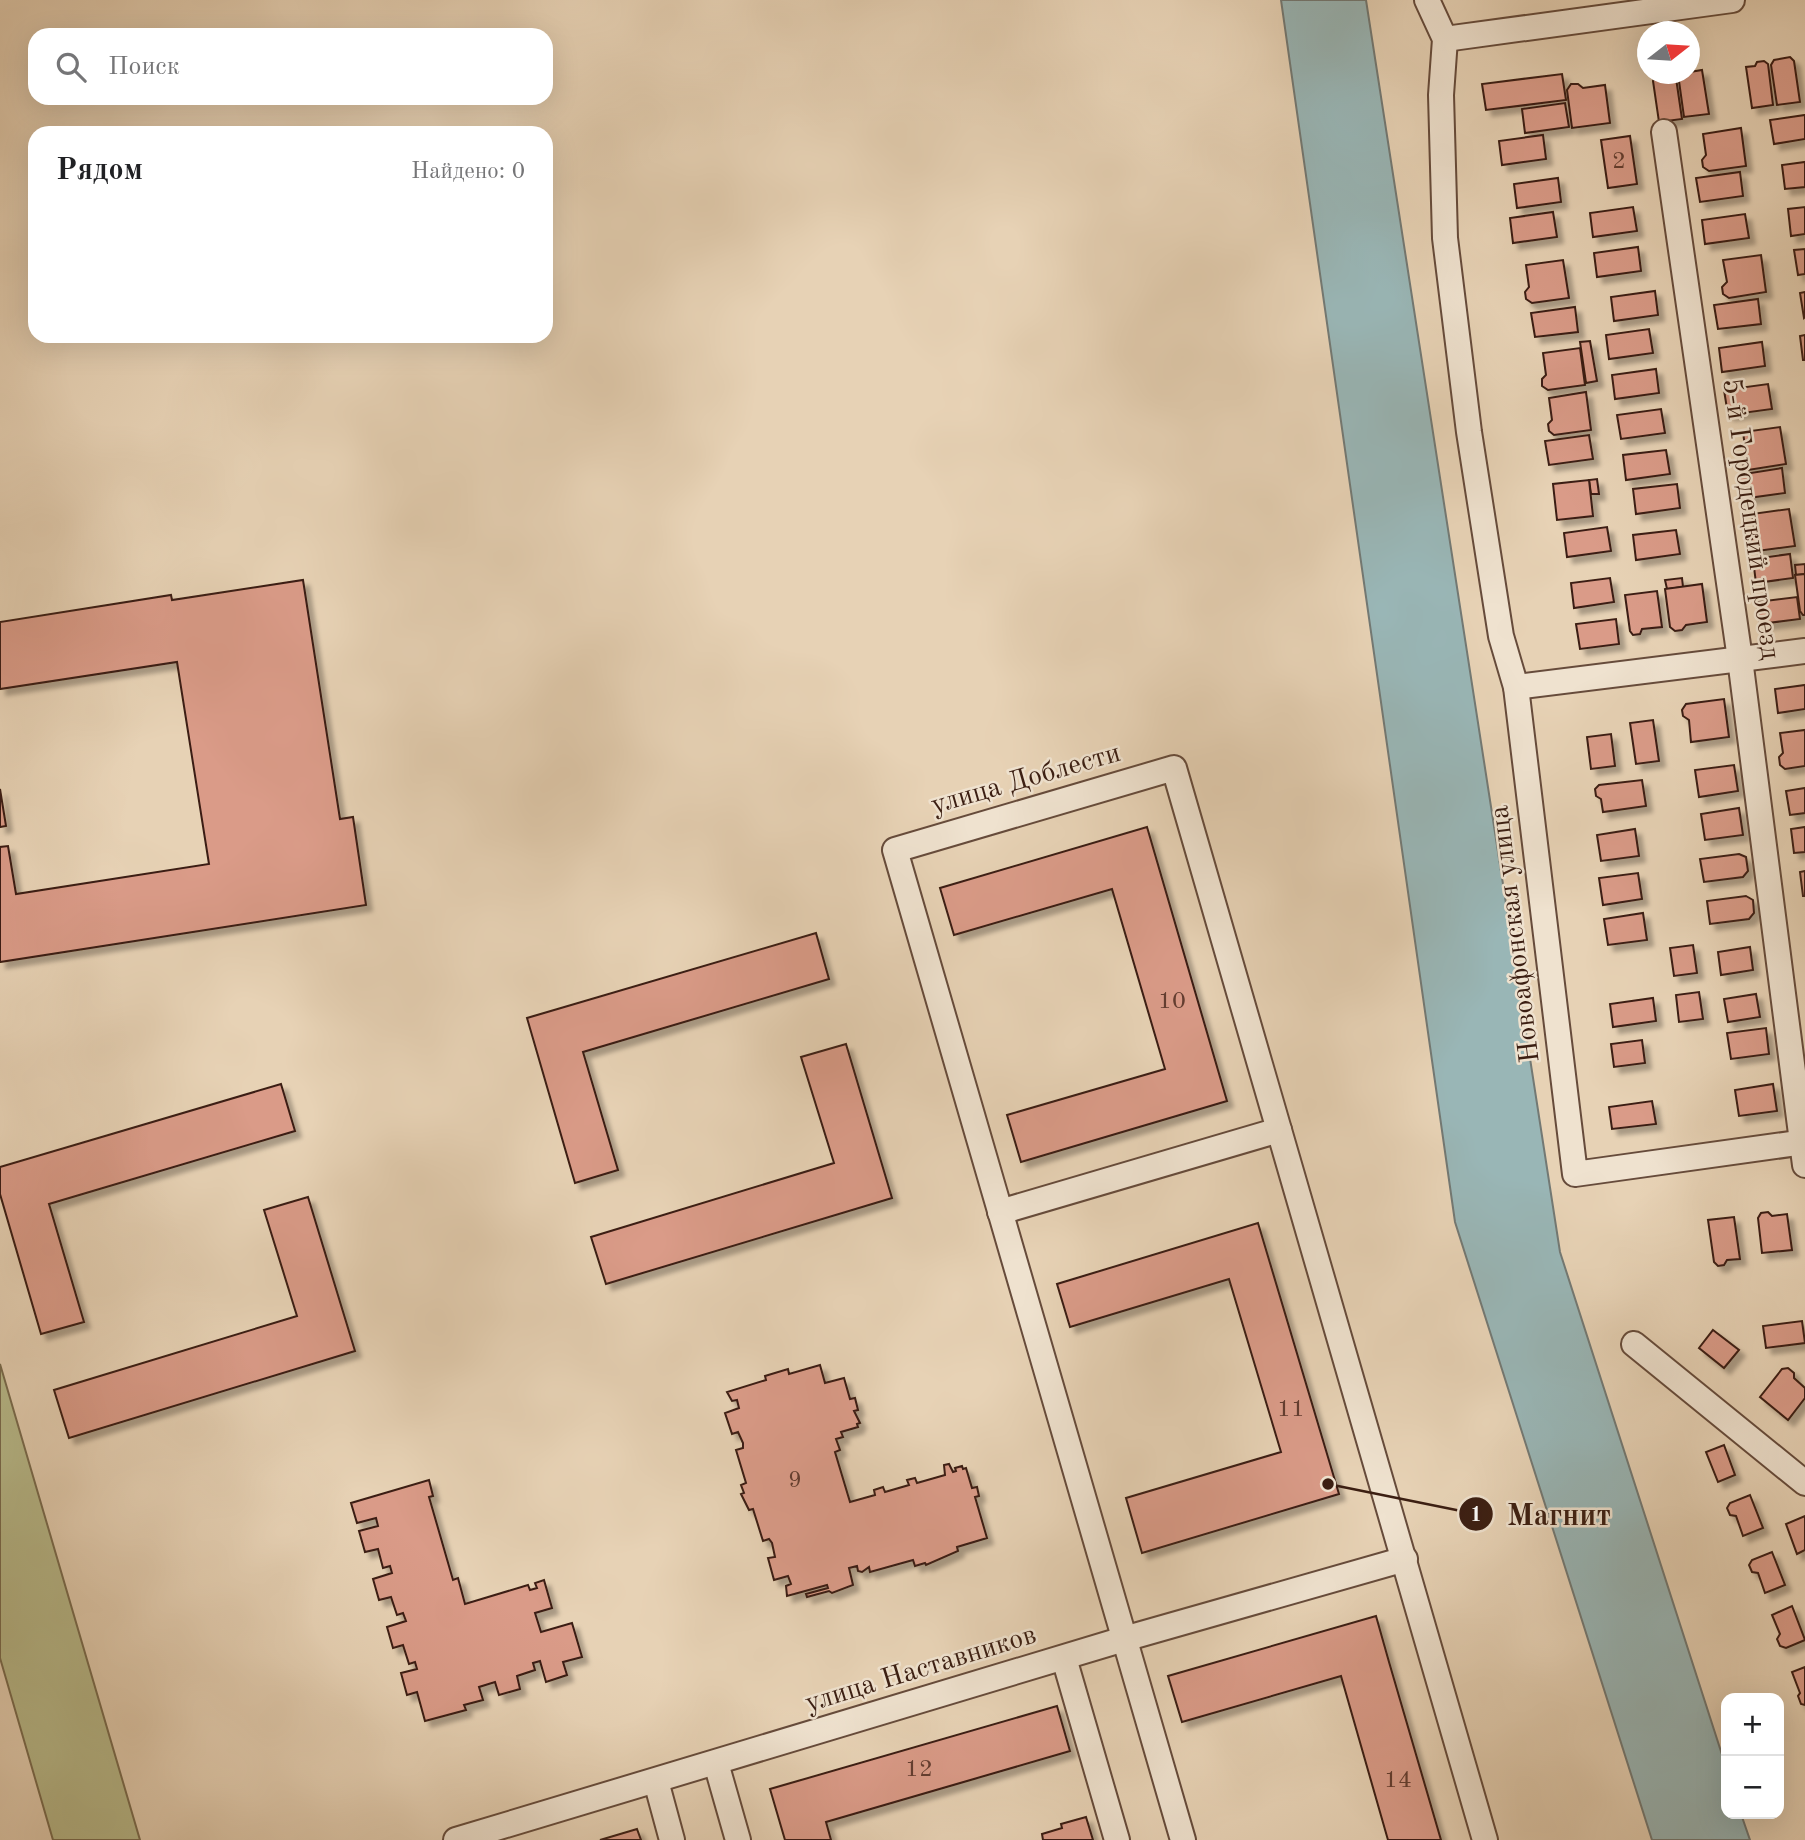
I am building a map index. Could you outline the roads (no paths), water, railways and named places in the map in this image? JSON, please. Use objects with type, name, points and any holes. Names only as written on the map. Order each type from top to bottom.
[{"type":"street","points":[[1427,0],[1444,39],[1732,0]]},
{"type":"street","name":"Новоафонская улица","points":[[1444,39],[1441,95],[1445,238],[1469,432],[1501,636],[1516,687],[1575,1174],[1804,1150]]},
{"type":"street","name":"5-й Городецкий проезд","points":[[1664,132],[1740,659],[1804,1150]]},
{"type":"street","points":[[1516,687],[1805,651]]},
{"type":"street","name":"улица Доблести","points":[[1000,1212],[895,850],[1174,768],[1279,1130]]},
{"type":"street","points":[[1183,1840],[1000,1212],[1279,1130],[1485,1840]]},
{"type":"street","points":[[1634,1344],[1805,1483]]},
{"type":"street","name":"улица Наставников","points":[[456,1840],[1125,1639],[1405,1559]]},
{"type":"street","points":[[1064,1658],[1117,1840]]},
{"type":"street","points":[[716,1763],[738,1840]]},
{"type":"street","points":[[656,1781],[673,1840]]},
{"type":"water","points":[[1281,0],[1366,0],[1560,1252],[1721,1751],[1721,1819],[1743,1819],[1750,1840],[1652,1840],[1455,1222]]},
{"type":"place","name":"Магнит","points":[[1328,1484]]}]
